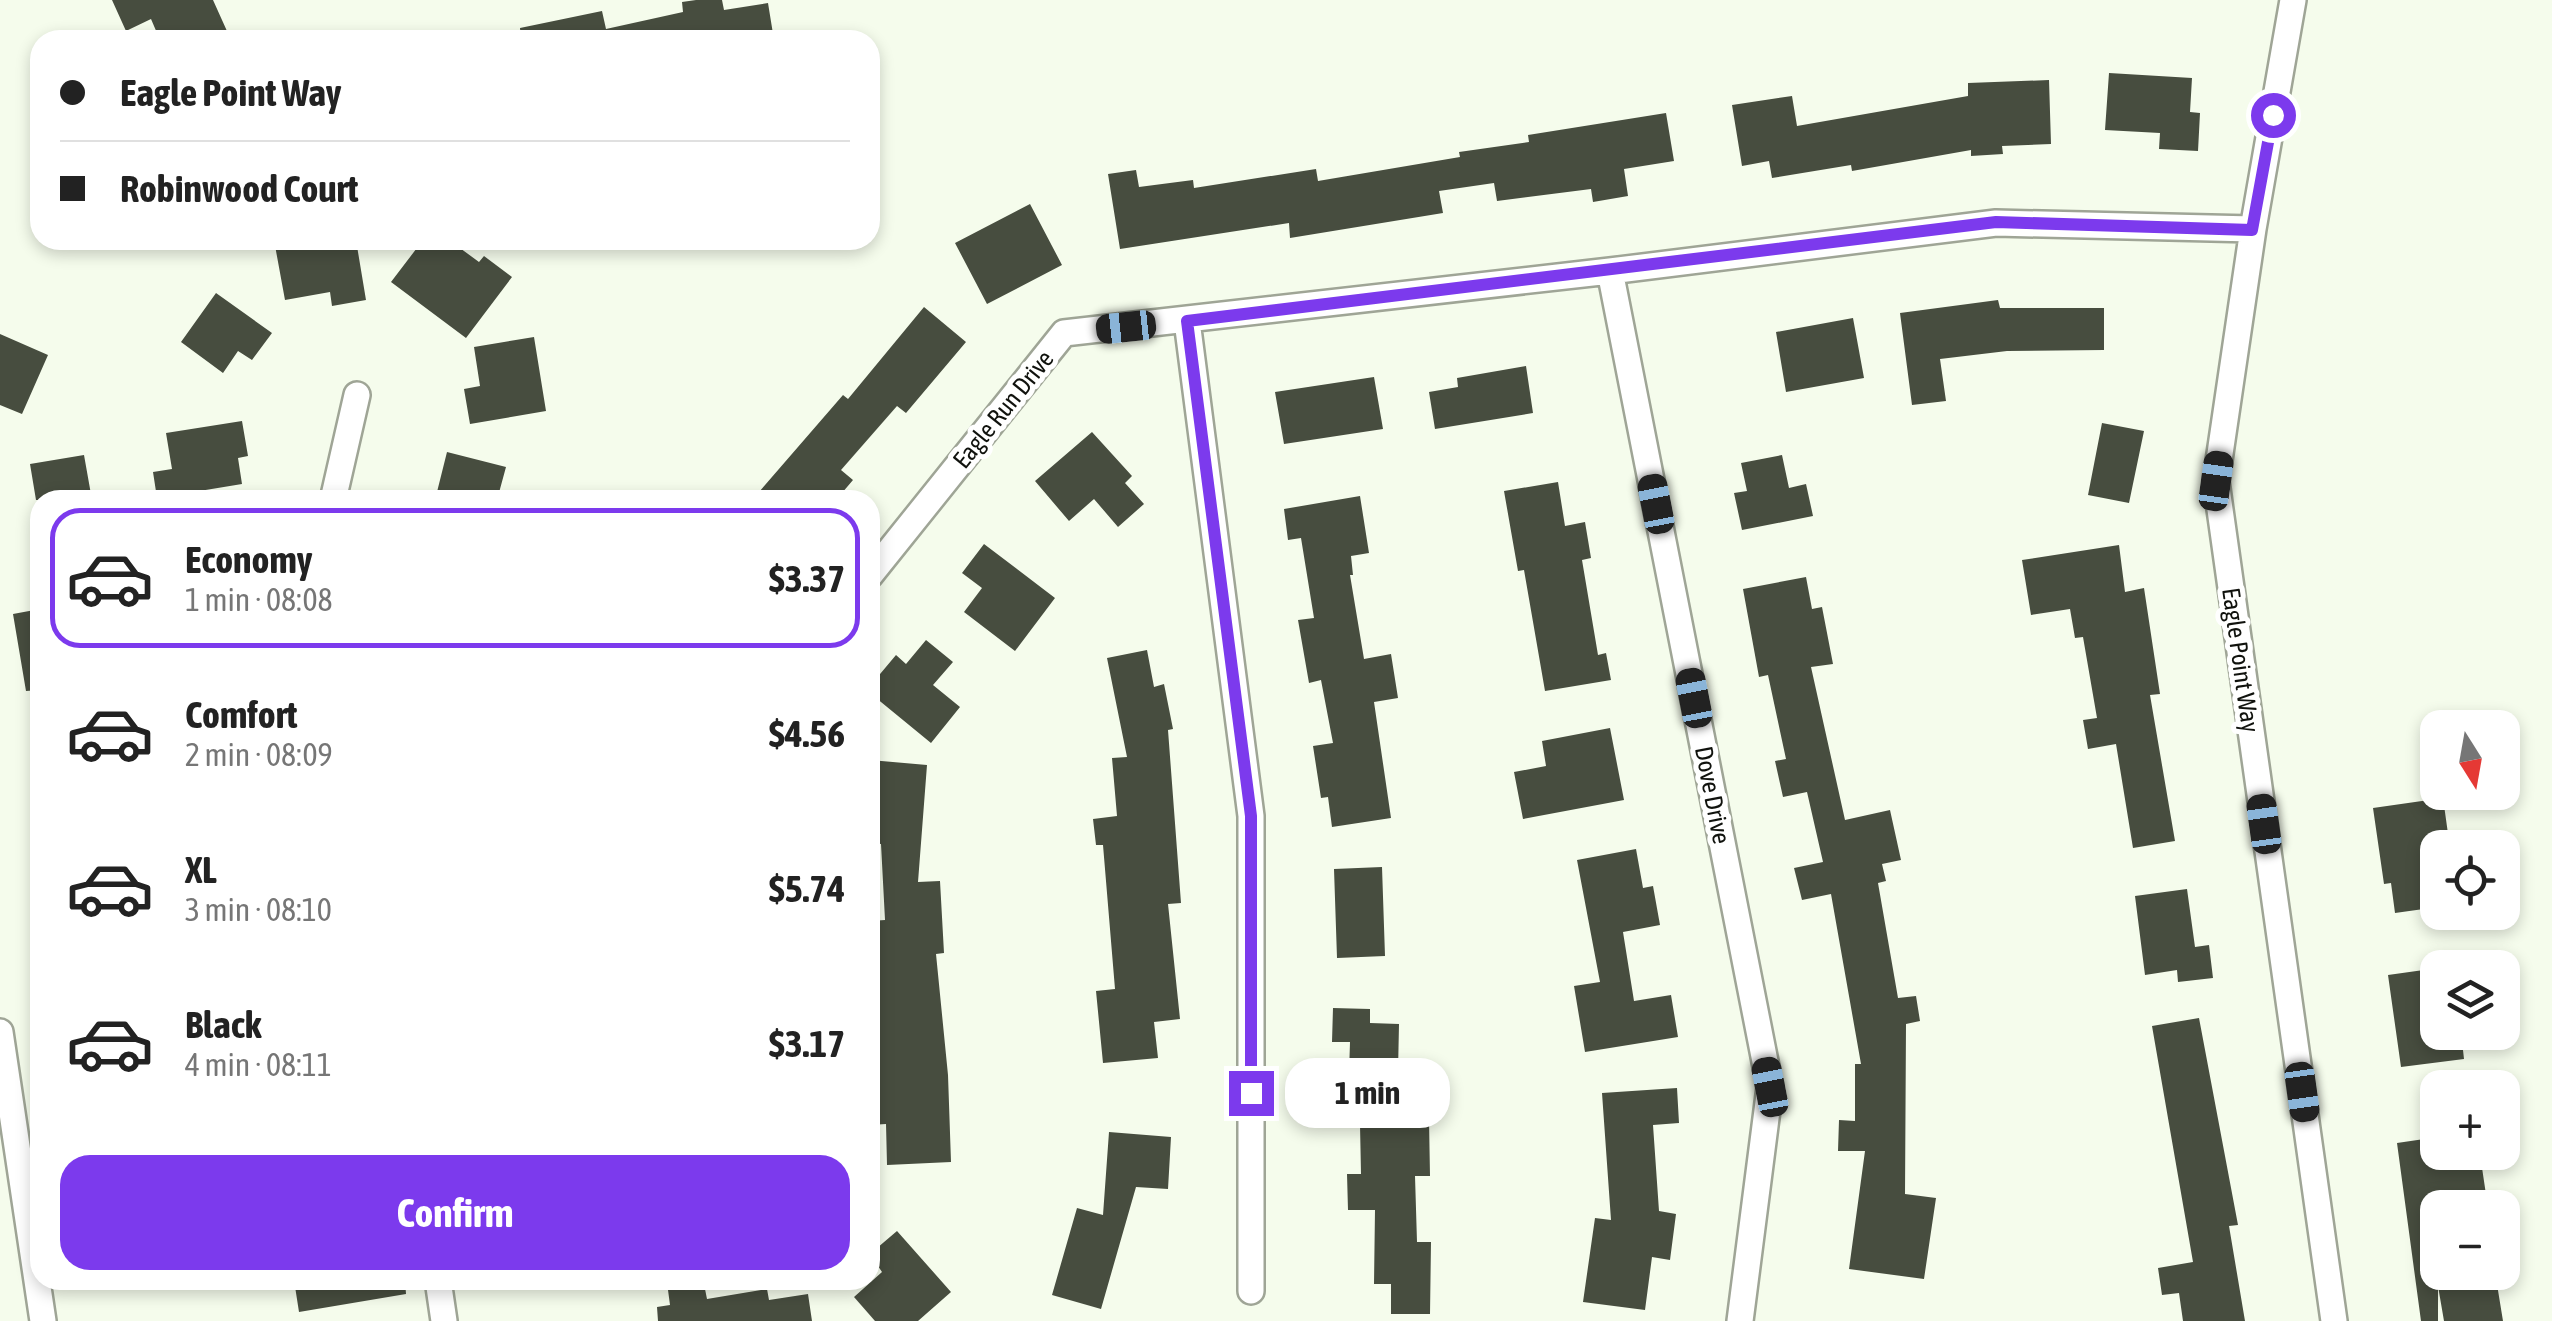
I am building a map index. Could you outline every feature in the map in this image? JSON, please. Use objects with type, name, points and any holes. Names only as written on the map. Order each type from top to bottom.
[{"type":"street","name":"Eagle Point Way","points":[[2293,0],[2252,230],[2216,481],[2334,1321]]},
{"type":"street","name":"Eagle Run Drive","points":[[880,562],[1064,333],[1610,271],[1996,222],[2252,230]]},
{"type":"street","name":"Dove Drive","points":[[1610,271],[1770,1087],[1740,1321]]},
{"type":"street","points":[[1187,321],[1251,816],[1250,1291]]},
{"type":"street","points":[[335,490],[357,395]]},
{"type":"street","points":[[0,1032],[30,1234]]},
{"type":"street","points":[[38,1290],[43,1321]]},
{"type":"street","points":[[439,1290],[444,1321]]},
{"type":"building","points":[[112,0],[213,0],[226,30],[156,30],[151,19],[126,30]]},
{"type":"building","points":[[722,0],[724,10],[768,3],[772,30],[520,30],[602,11],[606,29],[683,12],[682,2]]},
{"type":"building","points":[[2109,73],[2192,78],[2190,112],[2200,113],[2198,151],[2159,149],[2160,133],[2105,130]]},
{"type":"building","points":[[2049,80],[2051,144],[2002,146],[2003,154],[1971,156],[1971,150],[1852,171],[1851,165],[1772,178],[1769,161],[1742,166],[1732,105],[1792,96],[1797,126],[1968,96],[1968,83]]},
{"type":"building","points":[[1666,113],[1674,161],[1624,169],[1628,196],[1593,202],[1591,189],[1497,201],[1494,183],[1439,191],[1443,213],[1290,238],[1289,223],[1120,249],[1108,174],[1136,170],[1139,187],[1193,180],[1194,188],[1316,169],[1318,181],[1529,142],[1528,135]]},
{"type":"building","points":[[1030,204],[1062,265],[987,304],[955,243]]},
{"type":"building","points":[[276,250],[358,250],[366,300],[332,306],[330,292],[285,300]]},
{"type":"building","points":[[415,250],[463,250],[479,262],[484,256],[512,277],[466,338],[391,282]]},
{"type":"building","points":[[216,293],[272,333],[252,360],[238,351],[223,373],[181,342]]},
{"type":"building","points":[[1998,300],[2000,308],[2104,308],[2104,350],[2007,351],[1940,359],[1946,401],[1912,405],[1900,313]]},
{"type":"building","points":[[924,307],[966,342],[906,413],[897,406],[841,470],[853,480],[844,490],[761,490],[843,395],[848,399]]},
{"type":"building","points":[[1853,318],[1864,378],[1786,392],[1776,332]]},
{"type":"building","points":[[0,334],[48,355],[22,414],[0,405]]},
{"type":"building","points":[[534,337],[546,411],[470,424],[464,389],[480,386],[474,347]]},
{"type":"building","points":[[1526,366],[1533,413],[1435,429],[1429,392],[1458,387],[1457,378]]},
{"type":"building","points":[[1374,377],[1383,429],[1284,444],[1275,392]]},
{"type":"building","points":[[242,421],[248,456],[238,458],[242,484],[206,490],[156,490],[153,472],[172,469],[166,433]]},
{"type":"building","points":[[2102,423],[2144,431],[2129,503],[2088,495]]},
{"type":"building","points":[[1092,432],[1132,476],[1125,483],[1144,504],[1118,527],[1094,499],[1069,521],[1035,481]]},
{"type":"building","points":[[447,452],[506,467],[500,490],[438,490]]},
{"type":"building","points":[[84,455],[90,490],[34,490],[30,464]]},
{"type":"building","points":[[1782,455],[1789,488],[1806,484],[1813,516],[1742,530],[1734,493],[1747,491],[1741,463]]},
{"type":"building","points":[[1558,482],[1565,526],[1585,522],[1591,558],[1582,560],[1598,655],[1606,653],[1611,680],[1545,691],[1524,570],[1518,571],[1504,491]]},
{"type":"building","points":[[1360,496],[1369,553],[1351,556],[1350,575],[1364,659],[1391,654],[1398,698],[1374,702],[1391,818],[1332,827],[1328,797],[1321,798],[1313,746],[1333,743],[1321,680],[1309,683],[1298,620],[1314,618],[1301,538],[1288,540],[1284,509]]},
{"type":"building","points":[[984,544],[1055,598],[1015,651],[964,612],[982,588],[962,573]]},
{"type":"building","points":[[2119,545],[2125,592],[2144,588],[2160,694],[2150,695],[2175,841],[2133,848],[2116,744],[2088,749],[2083,720],[2097,718],[2083,637],[2075,638],[2070,609],[2031,615],[2022,560]]},
{"type":"building","points":[[1806,577],[1812,609],[1822,607],[1833,664],[1811,667],[1845,820],[1890,810],[1901,860],[1882,864],[1886,881],[1878,883],[1898,998],[1916,996],[1920,1021],[1906,1024],[1905,1194],[1936,1198],[1924,1279],[1849,1269],[1865,1151],[1838,1151],[1839,1120],[1855,1121],[1855,1064],[1861,1064],[1831,894],[1802,900],[1794,868],[1823,862],[1807,792],[1783,797],[1775,761],[1786,759],[1768,675],[1759,677],[1743,589]]},
{"type":"building","points":[[30,611],[30,691],[26,691],[13,614]]},
{"type":"building","points":[[926,640],[953,662],[933,685],[960,707],[931,743],[880,701],[880,674],[896,655],[906,664]]},
{"type":"building","points":[[1147,650],[1154,687],[1164,684],[1173,729],[1168,730],[1181,903],[1168,904],[1180,1019],[1154,1022],[1158,1058],[1103,1063],[1096,991],[1115,989],[1103,845],[1096,845],[1093,819],[1117,816],[1112,758],[1127,757],[1107,658]]},
{"type":"building","points":[[1610,728],[1624,800],[1523,819],[1514,772],[1546,766],[1542,741]]},
{"type":"building","points":[[880,761],[927,765],[918,882],[940,881],[944,953],[936,954],[948,1075],[951,1162],[887,1165],[886,1124],[880,1124],[880,920],[885,920]]},
{"type":"building","points":[[2420,801],[2420,810],[2445,810],[2447,830],[2420,830],[2420,910],[2395,913],[2391,883],[2384,884],[2373,808]]},
{"type":"building","points":[[1636,849],[1643,888],[1653,886],[1660,925],[1623,932],[1634,1001],[1671,995],[1678,1037],[1585,1052],[1574,986],[1600,982],[1577,860]]},
{"type":"building","points":[[1382,867],[1385,956],[1337,958],[1334,869]]},
{"type":"building","points":[[2187,889],[2195,947],[2209,945],[2213,978],[2178,982],[2177,970],[2145,975],[2135,896]]},
{"type":"building","points":[[2420,971],[2420,1050],[2463,1050],[2464,1059],[2401,1067],[2388,975]]},
{"type":"building","points":[[1333,1008],[1370,1009],[1370,1023],[1399,1024],[1397,1120],[1429,1119],[1430,1176],[1415,1176],[1417,1242],[1431,1242],[1430,1314],[1391,1314],[1391,1284],[1374,1284],[1375,1210],[1348,1210],[1347,1174],[1361,1174],[1359,1075],[1349,1074],[1350,1042],[1332,1042]]},
{"type":"building","points":[[2199,1018],[2238,1225],[2229,1226],[2245,1321],[2183,1321],[2179,1293],[2162,1295],[2158,1268],[2193,1262],[2152,1026]]},
{"type":"building","points":[[1677,1088],[1679,1123],[1653,1125],[1659,1211],[1676,1214],[1670,1260],[1652,1257],[1645,1310],[1583,1302],[1595,1218],[1611,1220],[1602,1093]]},
{"type":"building","points":[[1109,1132],[1171,1137],[1168,1189],[1136,1187],[1101,1309],[1052,1295],[1077,1208],[1103,1215]]},
{"type":"building","points":[[2420,1140],[2420,1170],[2482,1170],[2485,1190],[2420,1190],[2420,1290],[2438,1290],[2438,1321],[2421,1321],[2397,1143]]},
{"type":"building","points":[[897,1231],[951,1292],[918,1321],[875,1321],[854,1297],[862,1290],[880,1290],[880,1245]]},
{"type":"building","points":[[296,1290],[406,1290],[406,1294],[299,1312]]},
{"type":"building","points":[[668,1290],[705,1290],[707,1299],[761,1290],[767,1290],[769,1300],[808,1294],[812,1321],[658,1321],[657,1307],[670,1305]]},
{"type":"building","points":[[2439,1290],[2498,1290],[2503,1321],[2444,1321]]},
{"type":"route","points":[[1251,1093],[1251,816],[1187,321],[1996,222],[2252,230],[2273,115]]}]
